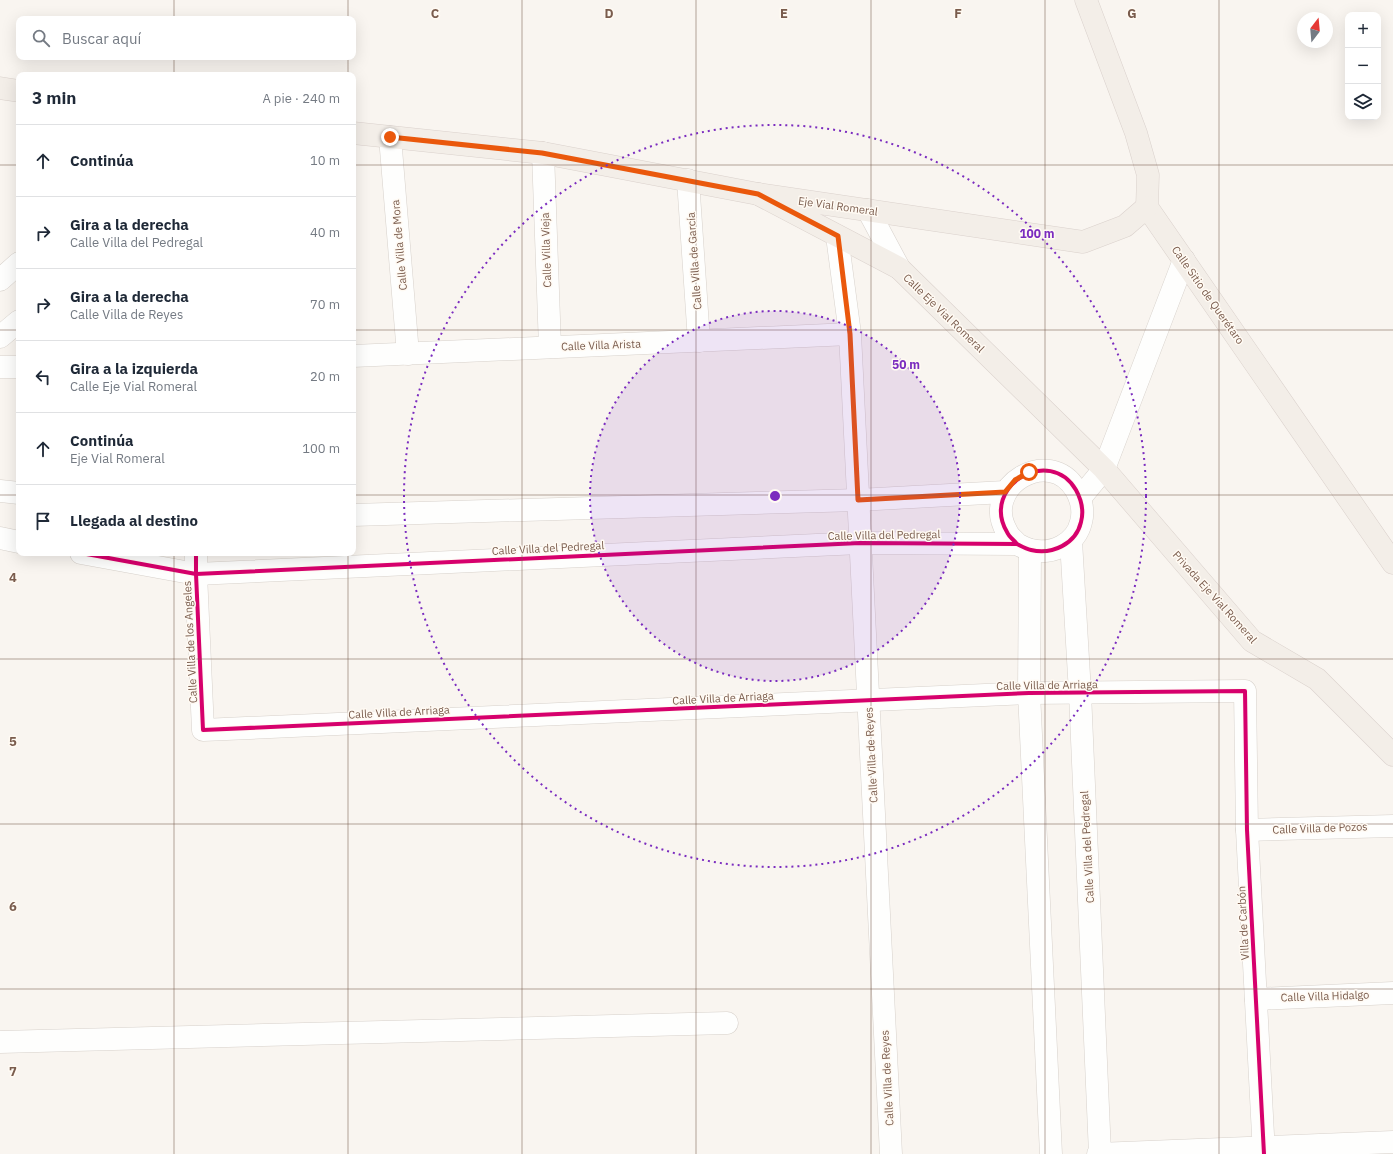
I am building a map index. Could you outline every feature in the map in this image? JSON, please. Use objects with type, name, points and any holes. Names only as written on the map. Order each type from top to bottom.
[{"type":"main road","points":[[1086,0],[1136,133],[1148,174],[1147,207]]},
{"type":"main road","points":[[0,88],[16,90]]},
{"type":"main road","name":"Eje Vial Romeral","points":[[356,133],[542,153],[758,194],[1083,242],[1125,226],[1147,207]]},
{"type":"main road","name":"Calle Eje Vial Romeral","points":[[758,194],[899,268],[1104,469]]},
{"type":"main road","name":"Calle Sitio de Querétaro","points":[[1147,207],[1393,563]]},
{"type":"main road","name":"Privada Eje Vial Romeral","points":[[1104,469],[1252,641],[1318,680],[1393,755]]},
{"type":"street","name":"Calle Villa de Mora","points":[[390,137],[408,354]]},
{"type":"street","name":"Calle Villa Vieja","points":[[542,153],[550,347]]},
{"type":"street","name":"Calle Villa de García","points":[[688,180],[699,341]]},
{"type":"street","points":[[868,210],[899,268]]},
{"type":"street","name":"Calle Villa de Reyes","points":[[838,236],[850,334],[891,1154]]},
{"type":"street","points":[[1081,498],[1104,469],[1184,260]]},
{"type":"street","points":[[0,280],[16,266]]},
{"type":"street","points":[[0,337],[16,324]]},
{"type":"street","name":"Calle Villa Arista","points":[[356,356],[850,334]]},
{"type":"street","points":[[0,367],[16,367]]},
{"type":"street","points":[[1045,470],[1060,474],[1073,484],[1081,498],[1083,513],[1080,528],[1071,541],[1058,549],[1044,552],[1023,547],[1007,533],[1002,520],[1001,506],[1005,492],[1015,480],[1029,472],[1045,470]]},
{"type":"street","points":[[0,491],[16,494]]},
{"type":"street","points":[[356,515],[858,500],[1005,492]]},
{"type":"street","points":[[0,538],[16,541]]},
{"type":"street","name":"Calle Villa del Pedregal","points":[[1071,541],[1080,692],[1099,1154]]},
{"type":"street","name":"Calle Villa del Pedregal","points":[[116,556],[196,563],[860,543],[1023,547]]},
{"type":"street","points":[[1023,547],[1051,1154]]},
{"type":"street","name":"Calle Villa de los Angeles","points":[[196,563],[203,730]]},
{"type":"street","name":"Calle Villa de Arriaga","points":[[203,730],[1029,693],[1245,691]]},
{"type":"street","name":"Villa de Carbón","points":[[1245,691],[1247,830],[1264,1151]]},
{"type":"street","name":"Calle Villa de Pozos","points":[[1247,830],[1393,826]]},
{"type":"street","name":"Calle Villa Hidalgo","points":[[1256,999],[1393,993]]},
{"type":"street","points":[[0,1042],[727,1023]]},
{"type":"street","points":[[1099,1154],[1264,1151],[1393,1142]]},
{"type":"cycle path","points":[[1036,471],[1050,471],[1064,477],[1076,490],[1082,506],[1081,522],[1074,536],[1069,542],[1062,546],[1047,551],[1031,550],[1017,544],[1008,534],[1001,515],[1003,500],[1010,487],[1022,477],[1036,471]]},
{"type":"cycle path","points":[[97,556],[196,574],[860,543],[1017,544]]},
{"type":"cycle path","points":[[196,556],[203,730],[1029,693],[1245,691],[1247,830],[1264,1154]]},
{"type":"route","points":[[390,137],[542,153],[758,194],[838,236],[850,334],[858,500],[1005,492],[1015,480],[1029,472]]}]
